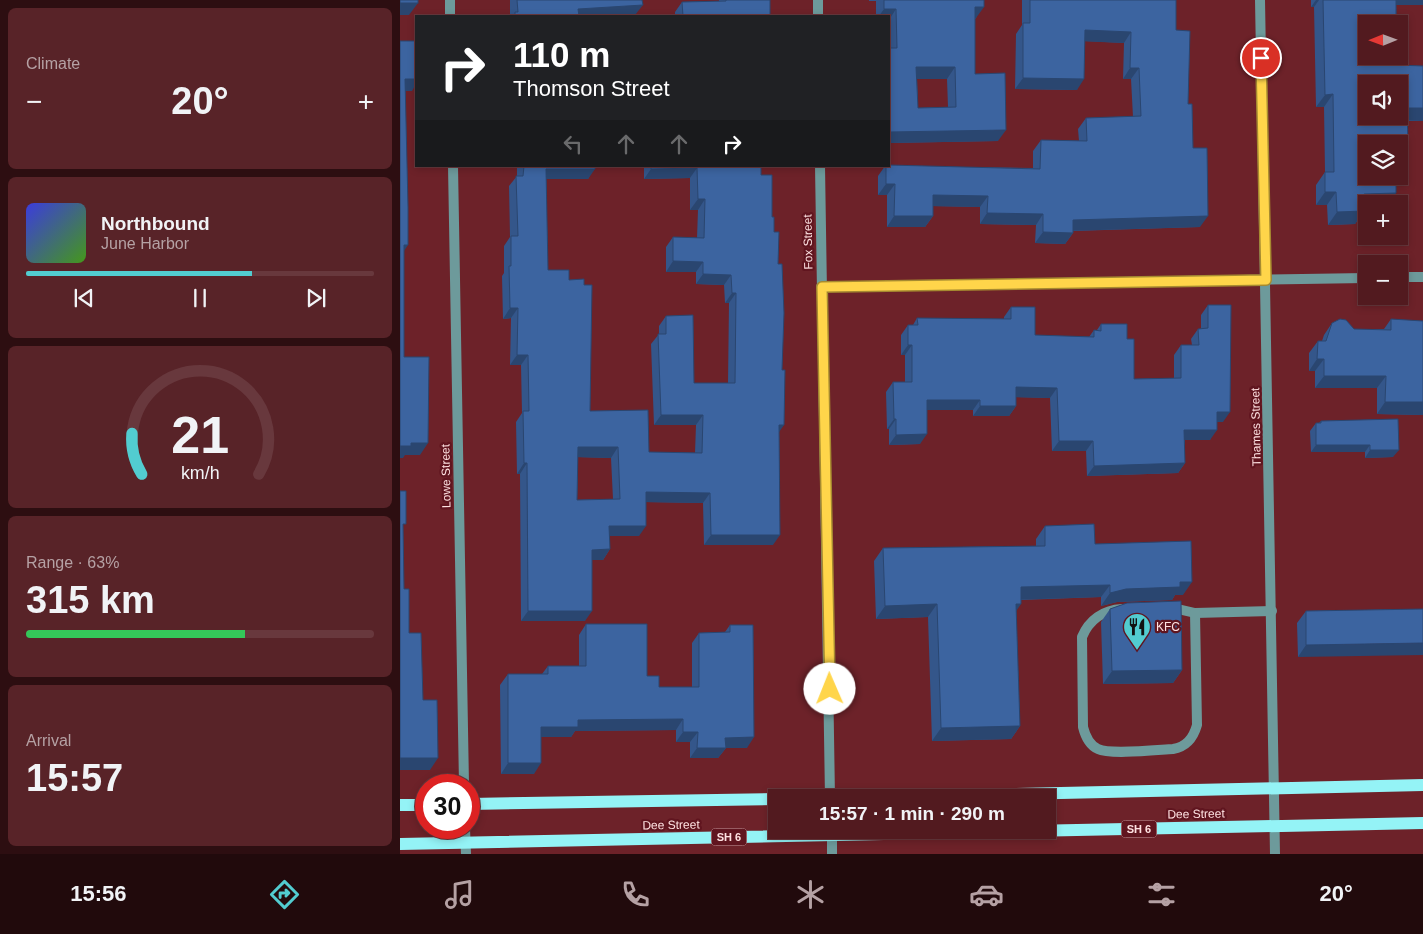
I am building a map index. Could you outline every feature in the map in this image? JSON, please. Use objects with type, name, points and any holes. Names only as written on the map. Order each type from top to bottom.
[{"type":"main road","name":"Dee Street","points":[[1056,793],[1423,785]]},
{"type":"main road","name":"Dee Street","points":[[480,804],[768,799]]},
{"type":"main road","points":[[400,805],[415,805]]},
{"type":"main road","name":"Dee Street","points":[[1056,830],[1423,823]]},
{"type":"main road","name":"Dee Street","points":[[400,844],[466,848],[768,836]]},
{"type":"street","points":[[450,0],[450,15]]},
{"type":"street","points":[[818,0],[818,15]]},
{"type":"street","name":"Thames Street","points":[[1260,0],[1275,854]]},
{"type":"street","name":"Lowe Street","points":[[452,167],[464,774]]},
{"type":"street","name":"Fox Street","points":[[820,167],[830,789]]},
{"type":"street","points":[[1408,277],[1423,276]]},
{"type":"street","points":[[822,287],[1358,278]]},
{"type":"street","points":[[1162,608],[1171,607],[1195,613],[1272,611]]},
{"type":"street","points":[[1135,608],[1106,611],[1086,628],[1082,637],[1083,727],[1086,737],[1097,749],[1105,751],[1173,750],[1187,744],[1196,726],[1195,613]]},
{"type":"street","points":[[832,839],[832,854]]},
{"type":"building","points":[[400,0],[418,0],[418,3],[400,3]]},
{"type":"building","points":[[517,0],[642,0],[643,5],[578,9],[579,15],[515,15],[515,12],[518,12]]},
{"type":"building","points":[[770,0],[770,15],[683,15],[682,2]]},
{"type":"building","points":[[884,0],[984,0],[984,7],[975,7],[975,74],[1005,73],[1006,130],[890,132],[890,48],[897,48],[896,9],[884,9]],"holes":[[[916,67],[955,67],[956,107],[918,108]]]},
{"type":"building","points":[[1030,0],[1176,0],[1176,30],[1190,31],[1188,104],[1192,104],[1193,148],[1207,148],[1208,216],[1073,220],[1073,233],[1043,232],[1043,214],[987,213],[988,196],[933,195],[933,216],[894,216],[895,184],[886,184],[886,167],[890,167],[890,165],[1040,169],[1041,140],[1087,141],[1086,118],[1141,116],[1139,68],[1130,68],[1131,32],[1085,30],[1084,79],[1023,78],[1023,23],[1030,23]]},
{"type":"building","points":[[1323,0],[1396,0],[1396,15],[1358,15],[1358,65],[1423,66],[1423,108],[1408,108],[1408,75],[1358,75],[1358,125],[1407,125],[1408,135],[1358,135],[1358,185],[1396,185],[1396,193],[1358,195],[1358,211],[1337,212],[1336,192],[1325,192],[1325,172],[1334,172],[1333,94],[1325,95]]},
{"type":"building","points":[[400,41],[415,41],[415,79],[405,79],[408,245],[404,245],[404,357],[429,357],[428,443],[411,443],[411,446],[400,446]]},
{"type":"building","points":[[524,167],[595,167],[595,169],[546,169],[548,270],[569,270],[569,280],[584,279],[584,285],[592,285],[590,411],[648,410],[649,452],[702,453],[703,415],[661,415],[658,334],[666,334],[666,316],[693,315],[694,383],[735,383],[736,293],[732,293],[731,275],[703,274],[703,262],[673,261],[673,237],[704,238],[705,199],[698,199],[697,168],[651,169],[651,167],[761,167],[761,175],[772,175],[772,217],[774,217],[774,232],[779,232],[778,264],[782,264],[784,313],[782,370],[785,370],[784,425],[779,425],[780,535],[711,535],[710,493],[646,492],[646,526],[609,526],[610,549],[592,550],[592,611],[528,611],[527,463],[524,463],[523,411],[529,411],[528,355],[517,355],[518,308],[510,308],[509,266],[511,266],[511,236],[518,236],[516,176],[523,176]],"holes":[[[578,447],[618,447],[620,499],[577,500]]]},
{"type":"building","points":[[1208,305],[1231,305],[1230,412],[1217,412],[1217,430],[1184,430],[1185,463],[1094,466],[1093,441],[1059,441],[1057,388],[1016,387],[1016,406],[980,406],[980,400],[927,400],[927,434],[896,435],[893,382],[912,382],[912,345],[908,345],[908,325],[918,325],[917,318],[1011,319],[1011,307],[1035,307],[1035,335],[1094,337],[1094,330],[1101,331],[1101,324],[1127,324],[1127,339],[1134,339],[1134,379],[1181,378],[1181,345],[1199,345],[1198,329],[1208,328]]},
{"type":"building","points":[[1340,319],[1346,320],[1354,329],[1391,330],[1391,319],[1423,321],[1423,402],[1385,402],[1386,376],[1324,376],[1324,359],[1317,359],[1318,341],[1326,341],[1332,323]]},
{"type":"building","points":[[1398,419],[1399,450],[1370,450],[1370,445],[1316,445],[1316,423],[1321,423],[1321,421]]},
{"type":"building","points":[[400,491],[406,491],[406,524],[403,524],[404,589],[409,589],[409,633],[421,633],[423,700],[437,700],[438,758],[400,758]]},
{"type":"building","points":[[1094,524],[1095,544],[1191,541],[1192,582],[1180,582],[1180,587],[1126,589],[1110,593],[1110,585],[1021,587],[1021,604],[1016,604],[1020,726],[941,728],[937,604],[885,606],[883,548],[1045,546],[1045,526]]},
{"type":"building","name":"KFC","points":[[1181,601],[1182,670],[1112,671],[1110,609],[1127,603]]},
{"type":"building","points":[[1423,609],[1423,643],[1306,645],[1306,611]]},
{"type":"building","points":[[586,624],[647,624],[647,676],[659,676],[659,687],[699,687],[699,633],[730,632],[730,625],[753,625],[754,737],[725,738],[726,748],[697,748],[698,732],[683,732],[683,719],[578,720],[578,727],[541,727],[541,763],[508,763],[508,674],[548,674],[548,666],[586,666]]},
{"type":"place","name":"KFC","points":[[1137,651]]},
{"type":"route","points":[[830,689],[822,287],[1266,280],[1261,58]]}]
